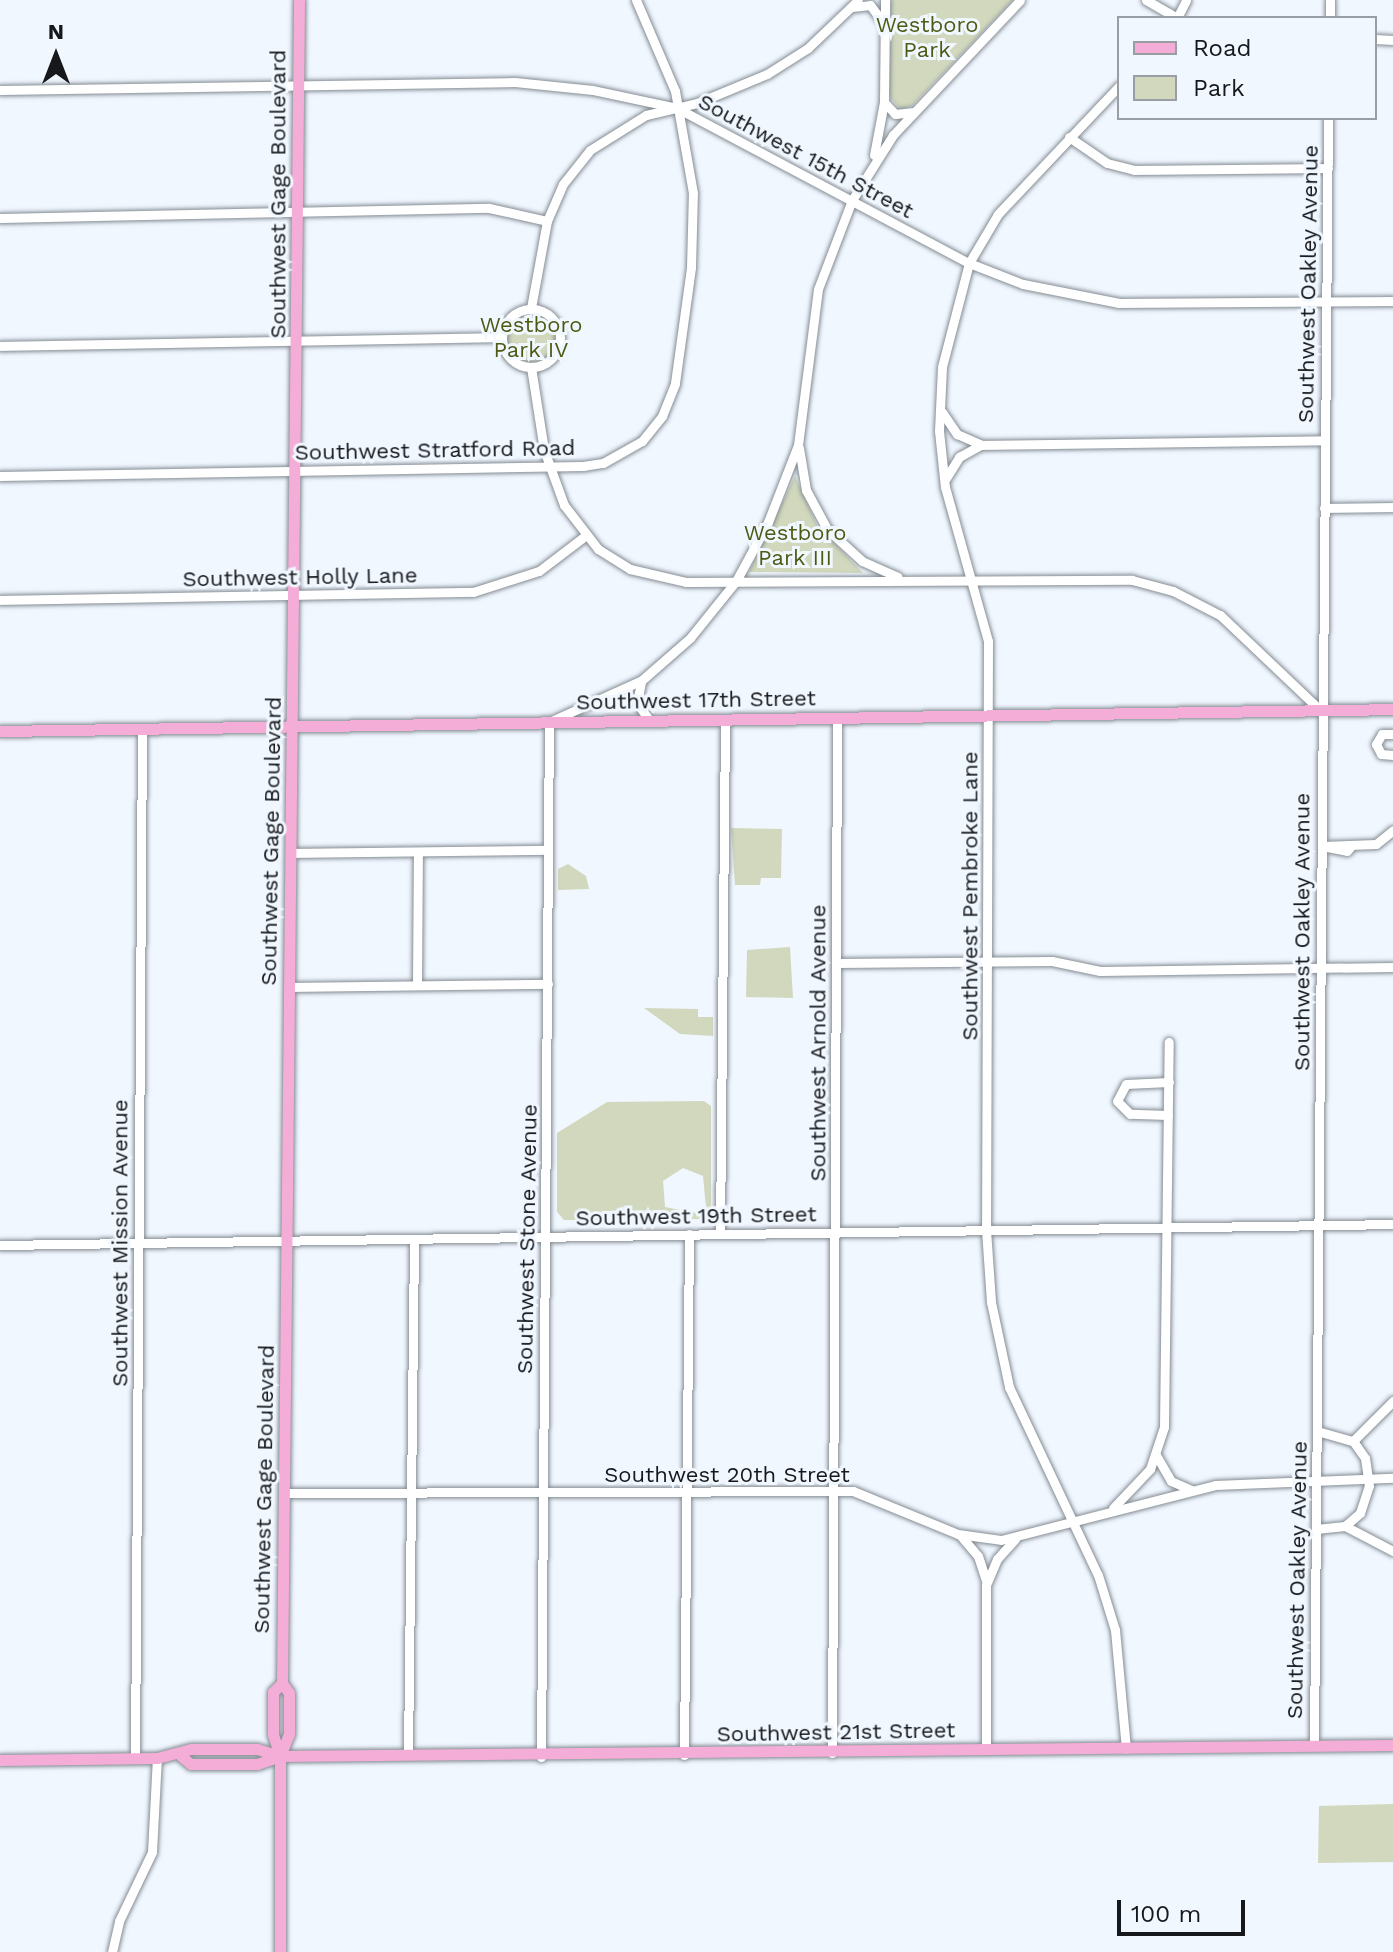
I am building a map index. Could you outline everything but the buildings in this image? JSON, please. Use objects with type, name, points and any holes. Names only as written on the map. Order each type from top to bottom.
[{"type":"main road","name":"Southwest Gage Boulevard","points":[[280,1952],[280,1756],[273,1734],[273,1692],[282,1683],[300,211],[299,0]]},
{"type":"main road","name":"Southwest 17th Street","points":[[0,731],[1393,709]]},
{"type":"main road","name":"Southwest 21st Street","points":[[0,1760],[157,1758],[181,1756],[191,1749],[257,1749],[280,1756],[541,1757],[1393,1745]]},
{"type":"street","name":"Southwest Stratford Road","points":[[0,476],[549,468],[603,463],[625,451],[653,428],[670,400],[687,303],[693,225],[690,161],[677,108],[664,59],[636,0]]},
{"type":"street","points":[[874,158],[884,102],[885,0]]},
{"type":"street","points":[[549,722],[642,680],[690,638],[736,581],[768,522],[798,445],[818,289],[852,200],[874,158],[1020,0]]},
{"type":"street","points":[[1146,0],[1174,16]]},
{"type":"street","points":[[531,308],[547,221],[563,184],[590,150],[629,123],[743,87],[788,62],[855,4],[870,5],[884,23]]},
{"type":"street","name":"Southwest 15th Street","points":[[0,90],[515,82],[593,90],[677,108],[969,263],[1023,284],[1119,303],[1393,301]]},
{"type":"street","name":"Southwest Pembroke Lane","points":[[1117,88],[998,214],[969,263],[942,367],[939,406],[945,487],[973,578],[988,641],[986,1230],[991,1302],[1009,1387],[1072,1523],[1115,1630],[1126,1748]]},
{"type":"street","points":[[884,102],[895,114],[915,112]]},
{"type":"street","name":"Southwest Oakley Avenue","points":[[1314,1746],[1328,120]]},
{"type":"street","points":[[1069,137],[1107,163],[1135,170],[1328,168]]},
{"type":"street","points":[[0,218],[489,208],[547,221]]},
{"type":"street","points":[[531,308],[550,315],[560,338],[551,358],[531,367],[508,356],[502,337],[512,315],[531,308]]},
{"type":"street","points":[[0,346],[502,337]]},
{"type":"street","points":[[531,367],[549,468],[564,505],[585,536],[616,562],[647,575],[686,582],[1107,577],[1173,591],[1234,626],[1321,711]]},
{"type":"street","points":[[939,406],[957,434],[982,445],[1324,440]]},
{"type":"street","points":[[798,445],[806,490],[827,529],[862,561],[905,580]]},
{"type":"street","points":[[945,487],[951,465],[982,445]]},
{"type":"street","points":[[1324,508],[1393,507]]},
{"type":"street","name":"Southwest Holly Lane","points":[[0,600],[483,591],[539,571],[585,536]]},
{"type":"street","points":[[642,680],[637,703],[650,721]]},
{"type":"street","name":"Southwest Arnold Avenue","points":[[832,1753],[837,717]]},
{"type":"street","points":[[720,1234],[725,719]]},
{"type":"street","name":"Southwest Stone Avenue","points":[[541,1757],[549,722]]},
{"type":"street","name":"Southwest Mission Avenue","points":[[135,1758],[142,728]]},
{"type":"street","points":[[1393,734],[1382,734],[1376,744],[1381,754],[1393,755]]},
{"type":"street","points":[[1322,846],[1347,851],[1351,846],[1376,844],[1393,830]]},
{"type":"street","points":[[291,853],[548,850]]},
{"type":"street","points":[[417,985],[418,852]]},
{"type":"street","points":[[837,963],[1052,961],[1100,971],[1393,967]]},
{"type":"street","points":[[290,987],[548,984]]},
{"type":"street","points":[[1101,1515],[1131,1494],[1156,1455],[1165,1417],[1169,1042]]},
{"type":"street","points":[[1168,1115],[1125,1112],[1117,1096],[1130,1083],[1169,1082]]},
{"type":"street","name":"Southwest 19th Street","points":[[0,1245],[1393,1224]]},
{"type":"street","points":[[684,1755],[689,1234]]},
{"type":"street","points":[[408,1755],[414,1239]]},
{"type":"street","points":[[1353,1441],[1393,1401]]},
{"type":"street","points":[[1317,1431],[1353,1441],[1365,1458],[1370,1478],[1365,1503],[1345,1526]]},
{"type":"street","points":[[1156,1455],[1171,1481],[1192,1490]]},
{"type":"street","name":"Southwest 20th Street","points":[[284,1493],[542,1494],[832,1490],[874,1496],[958,1534],[1015,1539],[1192,1490],[1238,1481],[1393,1478]]},
{"type":"street","points":[[1316,1529],[1345,1526],[1393,1551]]},
{"type":"street","points":[[958,1534],[978,1556],[986,1585],[986,1750]]},
{"type":"street","points":[[986,1585],[997,1559],[1015,1539]]},
{"type":"street","points":[[112,1952],[119,1921],[152,1852],[157,1758]]},
{"type":"green space","name":"Westboro Park","points":[[891,0],[1013,0],[913,105],[901,110],[889,96]]},
{"type":"green space","name":"Westboro Park IV","points":[[531,312],[549,319],[556,337],[549,355],[531,362],[513,355],[506,337],[513,319]]},
{"type":"green space","name":"Westboro Park III","points":[[795,476],[817,525],[863,573],[749,572]]},
{"type":"green space","points":[[731,828],[782,829],[781,878],[761,878],[760,885],[735,885]]},
{"type":"green space","points":[[568,864],[586,876],[589,889],[558,890],[558,869]]},
{"type":"green space","points":[[790,947],[793,998],[746,997],[747,950]]},
{"type":"green space","points":[[644,1008],[698,1009],[698,1017],[713,1017],[713,1036],[680,1034]]},
{"type":"green space","points":[[704,1101],[711,1106],[711,1213],[706,1219],[564,1220],[557,1212],[557,1133],[607,1102]],"holes":[[[683,1168],[703,1176],[706,1208],[701,1214],[665,1207],[663,1181]]]},
{"type":"green space","points":[[1393,1804],[1393,1862],[1318,1863],[1319,1806]]}]
